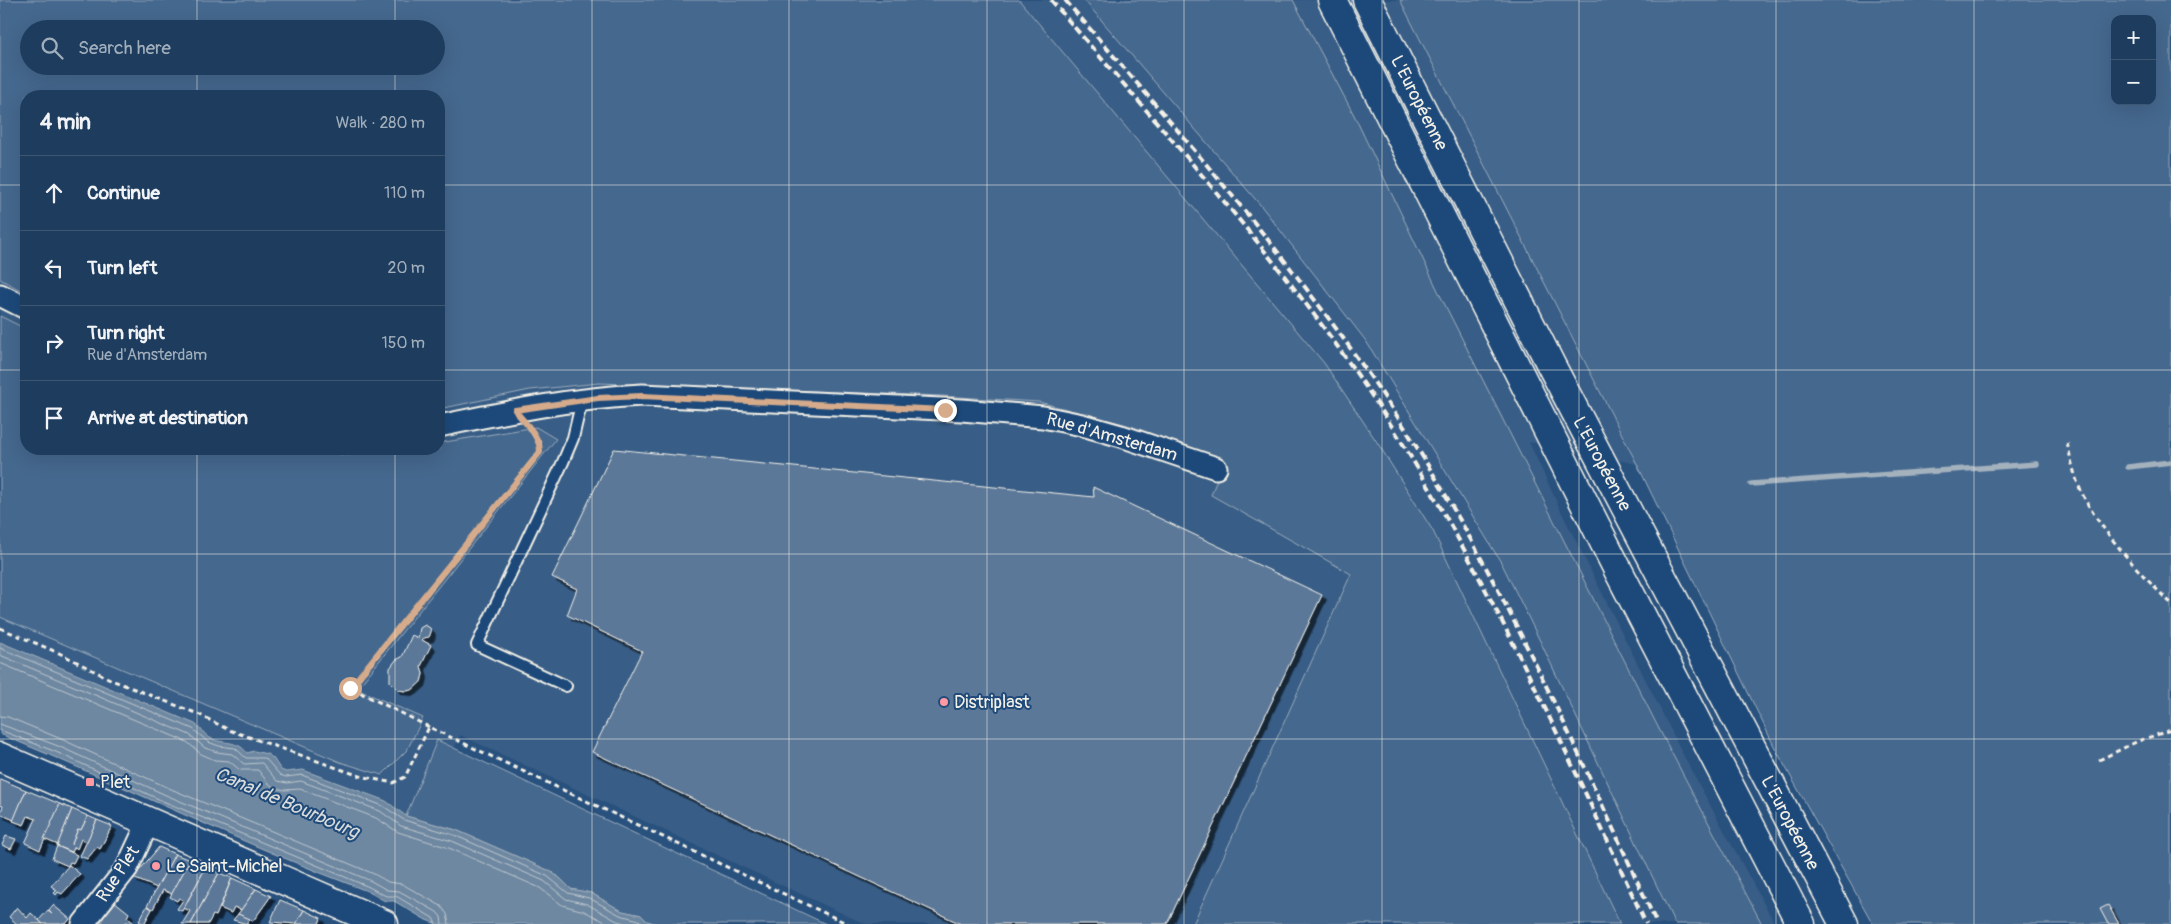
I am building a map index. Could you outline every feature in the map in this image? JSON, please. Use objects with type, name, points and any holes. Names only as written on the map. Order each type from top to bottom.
[{"type":"main road","points":[[1319,0],[1524,383]]},
{"type":"main road","name":"L'Européenne","points":[[1332,0],[1717,764],[1801,924]]},
{"type":"main road","name":"L'Européenne","points":[[1367,0],[1551,365],[1844,924]]},
{"type":"main road","points":[[1378,0],[1465,195]]},
{"type":"main road","points":[[0,757],[384,924]]},
{"type":"street","points":[[0,295],[20,305]]},
{"type":"street","name":"Rue d'Amsterdam","points":[[445,425],[515,410],[582,400],[642,396],[962,410],[1043,417],[1082,425],[1216,468]]},
{"type":"street","name":"Rue Plet","points":[[86,919],[127,868],[149,821]]},
{"type":"lane","points":[[566,686],[477,645],[563,462],[573,438],[582,400]]},
{"type":"path","points":[[515,410],[540,443],[540,452],[350,688],[848,924]]},
{"type":"path","points":[[2067,443],[2080,490],[2090,509],[2137,567],[2171,603]]},
{"type":"path","points":[[0,628],[60,654],[114,681],[198,714],[229,730],[360,776],[393,783],[405,777],[429,727]]},
{"type":"path","points":[[2099,760],[2138,741],[2171,730]]},
{"type":"shaded area","points":[[0,0],[1400,0],[1637,464],[1529,442],[1562,513],[1690,768],[1775,924],[1620,924],[1433,531],[1212,495],[1351,574],[1193,924],[865,924],[460,735],[426,821],[406,816],[386,801],[303,770],[286,772],[281,770],[277,762],[262,752],[247,753],[236,743],[220,742],[211,738],[195,724],[0,642]]},
{"type":"shaded area","points":[[0,0],[1019,0],[1324,363],[1377,442],[1433,531],[1620,924],[1193,924],[1351,574],[1211,495],[1224,461],[1131,426],[1039,402],[942,396],[599,383],[530,390],[445,408],[445,90],[20,90],[20,290],[0,279]]},
{"type":"shaded area","points":[[1084,0],[1293,0],[1354,115],[1441,297],[1658,727],[1762,924],[1675,924],[1502,564],[1366,341],[1262,207]]},
{"type":"shaded area","points":[[1400,0],[2171,0],[2171,924],[1873,924],[1776,750],[1637,464]]},
{"type":"shaded area","points":[[0,316],[20,326],[20,455],[445,455],[445,442],[536,427],[556,439],[357,689],[423,718],[407,750],[382,775],[340,762],[0,617]]},
{"type":"shaded area","points":[[437,740],[826,924],[657,924],[647,921],[641,915],[622,911],[591,893],[570,889],[550,871],[456,830],[406,816]]},
{"type":"water","name":"Canal de Bourbourg","points":[[0,642],[195,724],[210,738],[235,744],[247,753],[254,751],[267,754],[273,758],[281,770],[286,772],[303,770],[386,801],[406,816],[456,830],[550,871],[571,889],[591,893],[622,911],[641,915],[647,921],[657,924],[437,924],[426,920],[394,901],[385,901],[367,891],[274,854],[0,734]]},
{"type":"building","name":"Distriplast","points":[[614,449],[1094,497],[1093,487],[1322,595],[1167,924],[961,924],[592,752],[642,651],[567,615],[577,589],[552,577]]},
{"type":"building","points":[[425,625],[430,628],[431,632],[429,637],[422,640],[431,645],[421,666],[423,674],[421,682],[412,690],[398,690],[390,682],[390,668],[396,660],[402,657],[412,635],[418,638],[420,628]]},
{"type":"building","points":[[0,779],[26,790],[14,820],[0,814],[3,806],[0,805]]},
{"type":"building","points":[[26,790],[60,804],[40,850],[25,843],[36,819],[28,816],[24,825],[13,821]]},
{"type":"building","points":[[60,804],[72,809],[58,845],[44,839]]},
{"type":"building","points":[[72,809],[88,816],[81,830],[78,829],[72,844],[75,846],[72,852],[57,846]]},
{"type":"building","points":[[88,816],[97,820],[87,842],[81,839],[77,849],[72,844],[78,829],[81,830]]},
{"type":"building","points":[[97,820],[112,826],[100,849],[97,847],[87,859],[80,856]]},
{"type":"building","points":[[6,836],[16,839],[11,849],[2,845]]},
{"type":"building","points":[[57,846],[77,855],[73,863],[70,862],[68,866],[52,859]]},
{"type":"building","name":"Le Saint-Michel","points":[[159,847],[175,854],[157,888],[133,878]]},
{"type":"building","points":[[175,854],[190,860],[172,894],[163,890],[153,909],[147,906]]},
{"type":"building","points":[[190,860],[206,867],[182,911],[177,909],[183,900],[179,898],[177,901],[170,897]]},
{"type":"building","points":[[69,865],[80,874],[62,894],[58,892],[56,895],[54,893],[57,890],[51,886]]},
{"type":"building","points":[[206,867],[219,873],[191,924],[182,924],[190,911],[184,908]]},
{"type":"building","points":[[219,873],[232,878],[216,916],[213,915],[208,924],[191,924]]},
{"type":"building","points":[[232,878],[256,889],[241,910],[234,907],[231,913],[220,908]]},
{"type":"building","points":[[256,889],[271,896],[253,921],[238,914]]},
{"type":"building","points":[[280,900],[304,910],[296,924],[270,922]]},
{"type":"building","points":[[114,901],[129,913],[127,917],[135,924],[126,922],[124,924],[105,924],[99,919]]},
{"type":"building","points":[[53,905],[70,919],[66,924],[43,924],[39,920]]},
{"type":"building","points":[[2108,905],[2119,924],[2108,924],[2100,909]]},
{"type":"building","points":[[147,906],[152,909],[144,924],[139,921]]},
{"type":"building","points":[[17,907],[27,918],[31,913],[43,924],[17,924],[9,917]]},
{"type":"building","points":[[304,910],[321,918],[319,924],[296,924]]},
{"type":"building","points":[[238,914],[250,919],[247,924],[233,920]]},
{"type":"waterway","points":[[2128,467],[2171,462]]},
{"type":"waterway","points":[[1751,484],[2037,464]]},
{"type":"railway","points":[[1051,0],[1185,155],[1271,260],[1313,313],[1391,425],[1462,546],[1495,607],[1557,733],[1646,924]]},
{"type":"railway","points":[[1065,0],[1238,202],[1320,307],[1397,416],[1435,477],[1504,601],[1567,729],[1657,924]]},
{"type":"place","name":"Distriplast","points":[[944,702]]},
{"type":"place","name":"Plet","points":[[90,782]]},
{"type":"place","name":"Le Saint-Michel","points":[[156,866]]},
{"type":"route","points":[[350,688],[540,452],[540,443],[515,410],[613,396],[945,410]]}]
